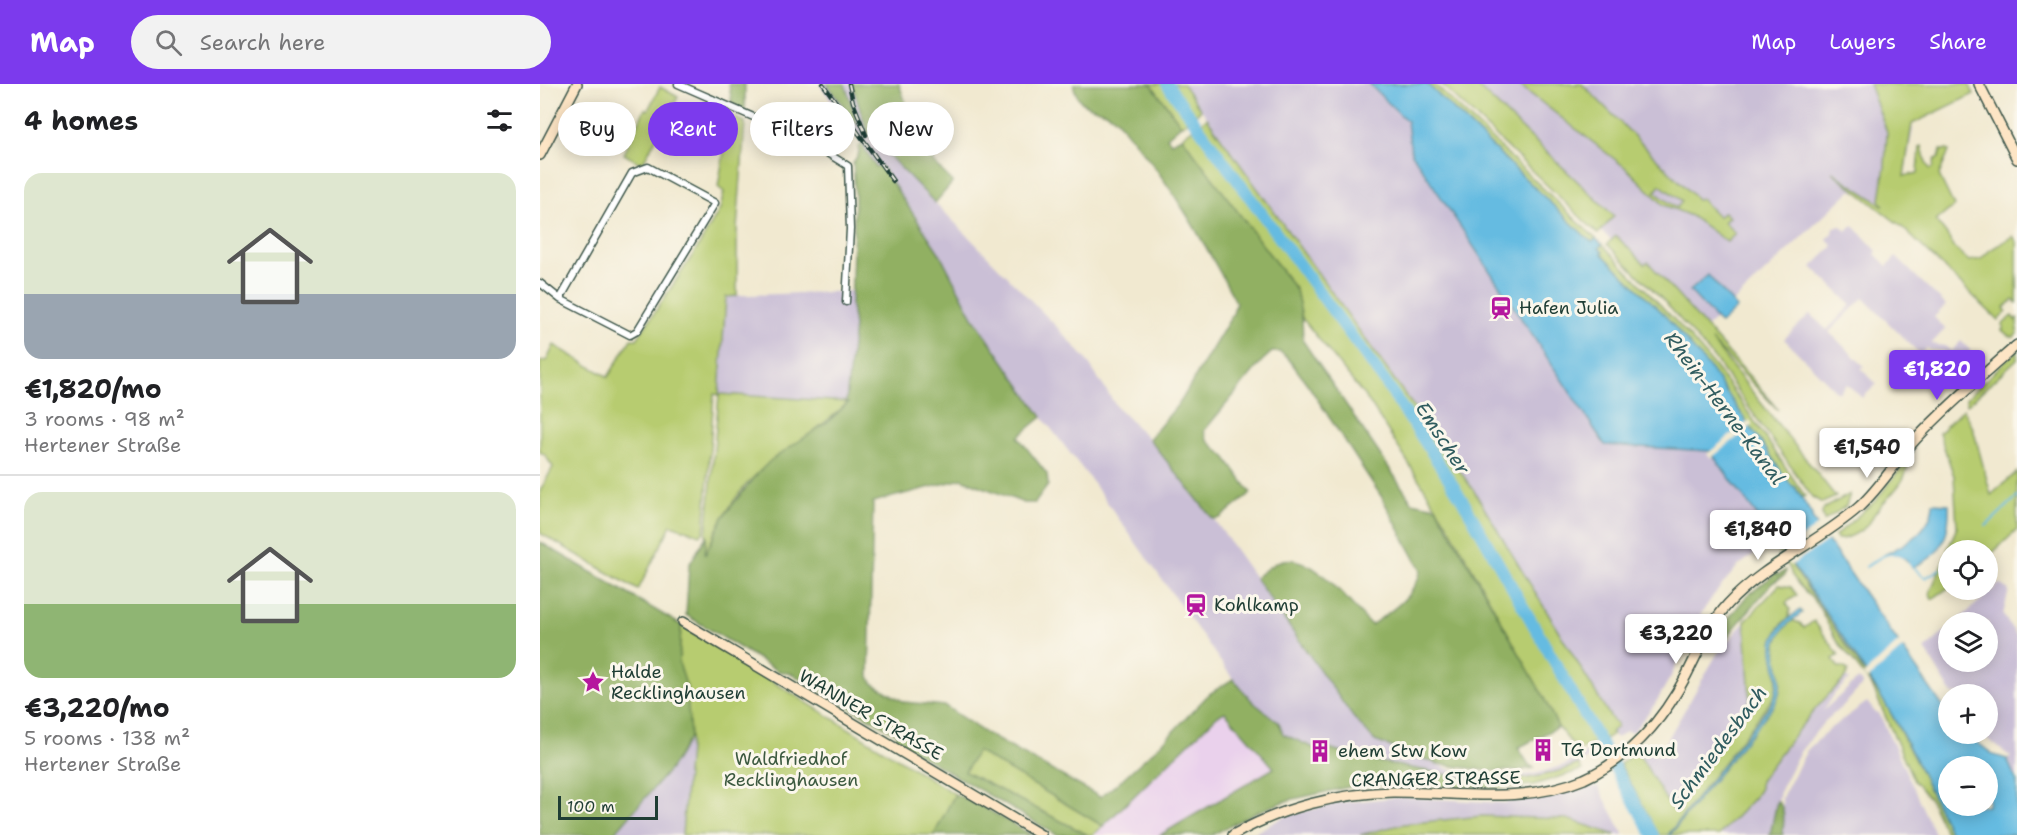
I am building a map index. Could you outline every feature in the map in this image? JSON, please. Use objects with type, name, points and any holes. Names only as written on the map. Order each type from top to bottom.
[{"type":"main road","points":[[540,155],[578,84]]},
{"type":"main road","points":[[1979,84],[2017,159]]},
{"type":"main road","name":"CRANGER STRASSE","points":[[1233,835],[1283,812],[1338,798],[1392,792],[1500,796],[1529,794],[1571,784],[1600,770],[1635,746],[1665,712],[1720,614],[1752,582],[1831,529],[1867,499],[1915,440],[2017,345]]},
{"type":"main road","name":"WANNER STRASSE","points":[[683,622],[1041,835]]},
{"type":"street","points":[[678,84],[806,140],[848,166],[850,229],[846,302]]},
{"type":"street","points":[[540,283],[560,299],[630,335],[633,334],[637,332],[715,203],[648,167],[632,173],[560,299]]},
{"type":"shaded area","points":[[819,84],[827,84],[840,102],[832,102]]},
{"type":"shaded area","points":[[845,84],[852,84],[867,131],[867,153],[855,134],[855,122],[857,125],[855,102],[850,102]]},
{"type":"shaded area","points":[[1183,84],[1369,84],[1407,121],[1411,153],[1605,445],[1710,451],[1774,539],[1737,567],[1713,596],[1693,626],[1691,624],[1690,628],[1693,632],[1670,678],[1655,704],[1632,733],[1627,731],[1616,738],[1611,732],[1617,724],[1611,718],[1474,491]]},
{"type":"shaded area","points":[[1452,84],[1893,84],[1913,129],[1904,177],[1904,211],[1851,190],[1703,331]]},
{"type":"shaded area","points":[[869,156],[890,156],[1085,358],[1117,407],[1149,439],[1213,518],[1353,717],[1375,741],[1454,771],[1486,776],[1507,777],[1538,773],[1567,764],[1589,751],[1592,756],[1551,775],[1515,781],[1485,782],[1360,758],[1326,747],[1314,749],[1283,734],[1279,723],[1253,702],[1233,679],[1091,480],[1042,417],[973,317],[940,254],[917,218],[881,166],[876,168]]},
{"type":"shaded area","points":[[1853,225],[1877,251],[1875,254],[1887,266],[1896,257],[1946,305],[1934,317],[1945,329],[1931,344],[1945,346],[1951,351],[1961,341],[1971,351],[1953,369],[1943,360],[1947,355],[1944,351],[1927,348],[1920,354],[1863,298],[1829,332],[1864,366],[1861,369],[1877,384],[1862,398],[1847,384],[1838,393],[1784,339],[1810,314],[1827,330],[1851,305],[1812,267],[1833,246],[1827,239],[1834,227],[1841,226],[1846,231]]},
{"type":"shaded area","points":[[853,291],[851,311],[854,326],[846,402],[719,394],[726,296]]},
{"type":"shaded area","points":[[1998,585],[2009,590],[2003,615],[2017,636],[2017,779],[2008,759],[2011,757],[1994,744],[1998,744],[1998,684],[1946,684],[1939,672],[1998,672],[1998,612],[1967,612],[1981,600],[1998,600]]},
{"type":"shaded area","points":[[1745,621],[1750,701],[1691,775],[1695,782],[1672,811],[1637,751],[1641,748],[1658,756],[1717,654]]},
{"type":"shaded area","points":[[1938,638],[1938,671],[1925,649]]},
{"type":"shaded area","points":[[1846,678],[1849,680],[1836,692],[1823,711],[1858,679],[1863,684],[1824,722],[1799,753],[1781,788],[1770,835],[1719,835],[1760,788],[1760,781],[1784,746],[1831,691]]},
{"type":"shaded area","points":[[1867,702],[1875,712],[1879,713],[1935,835],[1783,835],[1782,798],[1807,750],[1828,730]]},
{"type":"shaded area","points":[[1224,712],[1274,767],[1160,835],[1093,835],[1217,716]]},
{"type":"shaded area","points":[[690,737],[682,835],[613,835],[670,769]]},
{"type":"shaded area","points":[[1598,786],[1624,835],[1616,835],[1567,819],[1482,816],[1404,824],[1360,835],[1251,835],[1283,817],[1338,803],[1401,797],[1504,803]]},
{"type":"green space","points":[[729,84],[745,84],[745,110],[738,107],[738,102],[732,102]]},
{"type":"green space","points":[[827,84],[845,84],[851,102],[840,102]]},
{"type":"green space","points":[[852,84],[899,84],[905,102],[867,102],[867,131]]},
{"type":"green space","points":[[1073,84],[1151,84],[1181,125],[1167,137],[1171,142],[1182,137],[1296,290],[1302,318],[1303,341],[1412,502],[1436,507],[1542,694],[1558,727],[1518,748],[1529,765],[1534,768],[1489,771],[1438,764],[1375,741],[1353,717],[1255,578],[1283,560],[1295,560],[1308,565],[1332,583],[1371,625],[1408,595],[1414,588],[1421,570],[1381,496],[1288,358],[1280,352],[1272,352],[1204,431],[1207,440],[1226,458],[1251,493],[1220,518],[1213,519],[1149,439],[1181,401],[1233,314],[1236,302],[1188,216],[1146,155],[1114,117],[1082,102]]},
{"type":"green space","points":[[1151,84],[1183,84],[1201,110],[1181,125]]},
{"type":"green space","points":[[1427,84],[1434,84],[1596,239],[1592,242],[1587,238]]},
{"type":"green space","points":[[1441,84],[1475,84],[1614,216],[1598,234]]},
{"type":"green space","points":[[1518,84],[1582,84],[1698,200],[1700,198],[1719,217],[1724,212],[1729,217],[1724,222],[1735,233],[1727,242],[1691,216],[1664,205],[1626,168]],"holes":[[[1660,185],[1682,201],[1677,208],[1655,192]]]},
{"type":"green space","points":[[1869,84],[1969,84],[1974,94],[1912,124],[1904,176],[1918,173],[1920,147],[1922,146],[1926,163],[1930,169],[1933,168],[1935,159],[1939,158],[1941,150],[1949,151],[1939,175],[1954,206],[1936,221],[1951,240],[1952,246],[1969,261],[1981,259],[1990,250],[2013,236],[2017,242],[2017,303],[2013,300],[2004,308],[2007,312],[1998,320],[1902,227],[1832,172],[1884,206],[1880,200],[1887,132]]},
{"type":"green space","points":[[660,87],[678,97],[675,102],[652,102]]},
{"type":"green space","points":[[645,109],[648,110],[648,153],[642,164],[628,156],[636,156],[636,128]]},
{"type":"green space","points":[[1207,118],[1474,491],[1611,718],[1617,724],[1611,736],[1578,751],[1558,727],[1448,525],[1370,403],[1302,318],[1296,290],[1182,137]]},
{"type":"green space","points":[[738,119],[745,122],[737,229],[737,296],[726,297],[719,394],[848,402],[827,421],[769,464],[741,490],[726,512],[704,558],[719,395],[714,394],[704,532],[700,535],[671,525],[638,590],[540,533],[540,491],[553,467],[545,455],[540,452],[540,362],[547,360],[554,345],[608,377],[631,339],[637,339],[698,247],[720,209],[724,192],[718,187],[723,156],[738,156]]},
{"type":"green space","points":[[862,144],[867,156],[876,167],[881,166],[940,254],[973,317],[1042,417],[1018,437],[1047,474],[1048,485],[1035,503],[1024,503],[962,479],[873,502],[869,676],[872,683],[904,702],[945,706],[985,733],[1100,797],[1162,743],[1209,694],[1233,679],[1253,702],[1279,723],[1283,734],[1314,748],[1326,747],[1360,758],[1485,782],[1496,781],[1496,788],[1363,784],[1289,800],[1254,813],[1212,835],[1160,835],[1274,768],[1225,712],[1217,716],[1103,826],[977,751],[965,772],[1088,835],[1057,835],[894,740],[897,734],[792,674],[778,671],[686,615],[689,565],[707,535],[705,555],[723,517],[757,474],[771,460],[829,421],[848,403],[846,402],[854,326],[851,305],[855,196],[853,163],[859,153],[858,147]]},
{"type":"green space","points":[[889,156],[937,156],[932,161],[953,182],[935,203]]},
{"type":"green space","points":[[1616,236],[1645,264],[1648,262],[1766,395],[1778,410],[1711,340],[1836,497],[1822,503],[1812,497],[1717,362],[1664,301],[1607,244]]},
{"type":"green space","points":[[1602,244],[1710,361],[1805,496],[1802,497],[1791,485],[1602,253],[1599,248]]},
{"type":"green space","points":[[2012,316],[2015,320],[2017,318],[2017,334],[2014,337],[2002,330],[2004,327],[2002,325]]},
{"type":"green space","points":[[2017,350],[2017,359],[1967,405],[1966,399]]},
{"type":"green space","points":[[1963,409],[1973,428],[1991,495],[2017,472],[2017,530],[1998,548],[1998,540],[1952,540],[1957,527],[1954,476],[1939,433]]},
{"type":"green space","points":[[1907,460],[1907,468],[1901,482],[1870,522],[1851,536],[1837,539],[1835,536],[1876,500]]},
{"type":"green space","points":[[1850,494],[1846,506],[1824,521],[1822,513],[1824,508]]},
{"type":"green space","points":[[1774,539],[1887,706],[1935,799],[1938,816],[1930,799],[1914,781],[1872,686],[1836,639],[1817,604],[1798,584],[1771,542]]},
{"type":"green space","points":[[540,542],[681,625],[679,663],[687,688],[690,737],[670,769],[613,835],[540,835]]},
{"type":"green space","points":[[1786,570],[1785,575],[1772,583],[1726,638],[1719,639],[1717,632],[1746,597],[1776,573],[1778,575]]},
{"type":"green space","points":[[1938,573],[1938,595],[1932,599],[1930,593]]},
{"type":"green space","points":[[1779,585],[1791,587],[1797,595],[1786,603],[1790,609],[1789,617],[1775,636],[1777,686],[1774,697],[1668,835],[1659,835],[1620,764],[1637,751],[1672,810],[1695,782],[1690,775],[1750,701],[1745,621]]},
{"type":"green space","points":[[1791,620],[1800,623],[1804,628],[1814,621],[1839,655],[1833,659],[1838,667],[1848,670],[1845,677],[1785,746],[1760,781],[1760,788],[1754,798],[1719,835],[1670,835],[1776,701],[1780,679],[1776,649],[1782,629]]},
{"type":"green space","name":"Waldfriedhof Recklinghausen","points":[[681,625],[955,794],[934,835],[682,835],[690,737],[679,663]]},
{"type":"green space","points":[[977,751],[1103,826],[1093,835],[1088,835],[965,772]]},
{"type":"green space","points":[[1579,764],[1582,770],[1533,785],[1496,788],[1496,781],[1538,777]]},
{"type":"green space","points":[[955,794],[985,808],[1032,835],[934,835]]},
{"type":"green space","points":[[1777,801],[1783,812],[1783,835],[1770,835]]},
{"type":"green space","points":[[1482,816],[1567,819],[1616,835],[1360,835],[1404,824]]},
{"type":"green space","points":[[1938,816],[1943,816],[1951,835],[1947,835]]},
{"type":"water","name":"Rhein-Herne-Kanal","points":[[1369,84],[1427,84],[1587,238],[1592,242],[1596,239],[1602,244],[1599,248],[1602,254],[1663,313],[1711,370],[1791,485],[1795,487],[1812,518],[1938,700],[1938,744],[1979,744],[1997,756],[1938,756],[1938,807],[1904,737],[1866,672],[1801,576],[1710,451],[1605,445],[1411,152],[1407,121]]},
{"type":"water","points":[[1708,275],[1737,308],[1720,324],[1690,291]]},
{"type":"water","points":[[1933,503],[1949,504],[1946,534],[1944,540],[1938,540],[1938,551],[1923,563],[1912,567],[1900,555],[1884,555],[1916,535],[1932,513]]},
{"type":"water","points":[[1800,610],[1802,613],[1787,625],[1779,636],[1776,647],[1780,690],[1775,704],[1668,835],[1771,704],[1777,678],[1773,645],[1776,634],[1784,623]]},
{"type":"water","points":[[1998,756],[2007,759],[2017,782],[2017,835],[1951,835],[1942,816],[1998,816]]},
{"type":"pier","points":[[1750,420],[1753,425],[1711,458],[1707,454]]},
{"type":"pier","points":[[1820,524],[1830,539],[1790,566],[1780,551]]},
{"type":"pier","points":[[1901,640],[1905,646],[1867,680],[1863,675]]},
{"type":"waterway","name":"Emscher","points":[[1167,84],[1385,382],[1427,445],[1463,501],[1653,835]]},
{"type":"waterway","name":"Schmiedesbach","points":[[1986,526],[2017,497]]},
{"type":"waterway","name":"Schmiedesbach","points":[[1866,567],[1888,554],[1903,557]]},
{"type":"waterway","name":"Schmiedesbach","points":[[1909,563],[1925,578],[1938,570]]},
{"type":"railway","points":[[823,84],[893,181]]},
{"type":"railway","points":[[849,84],[853,102],[866,135]]},
{"type":"place","name":"Hafen Julia","points":[[1501,308]]},
{"type":"place","name":"Kohlkamp","points":[[1196,605]]},
{"type":"place","name":"Halde Recklinghausen","points":[[593,682]]},
{"type":"place","name":"TG Dortmund","points":[[1543,750]]},
{"type":"place","name":"ehem Stw Kow","points":[[1320,751]]}]
